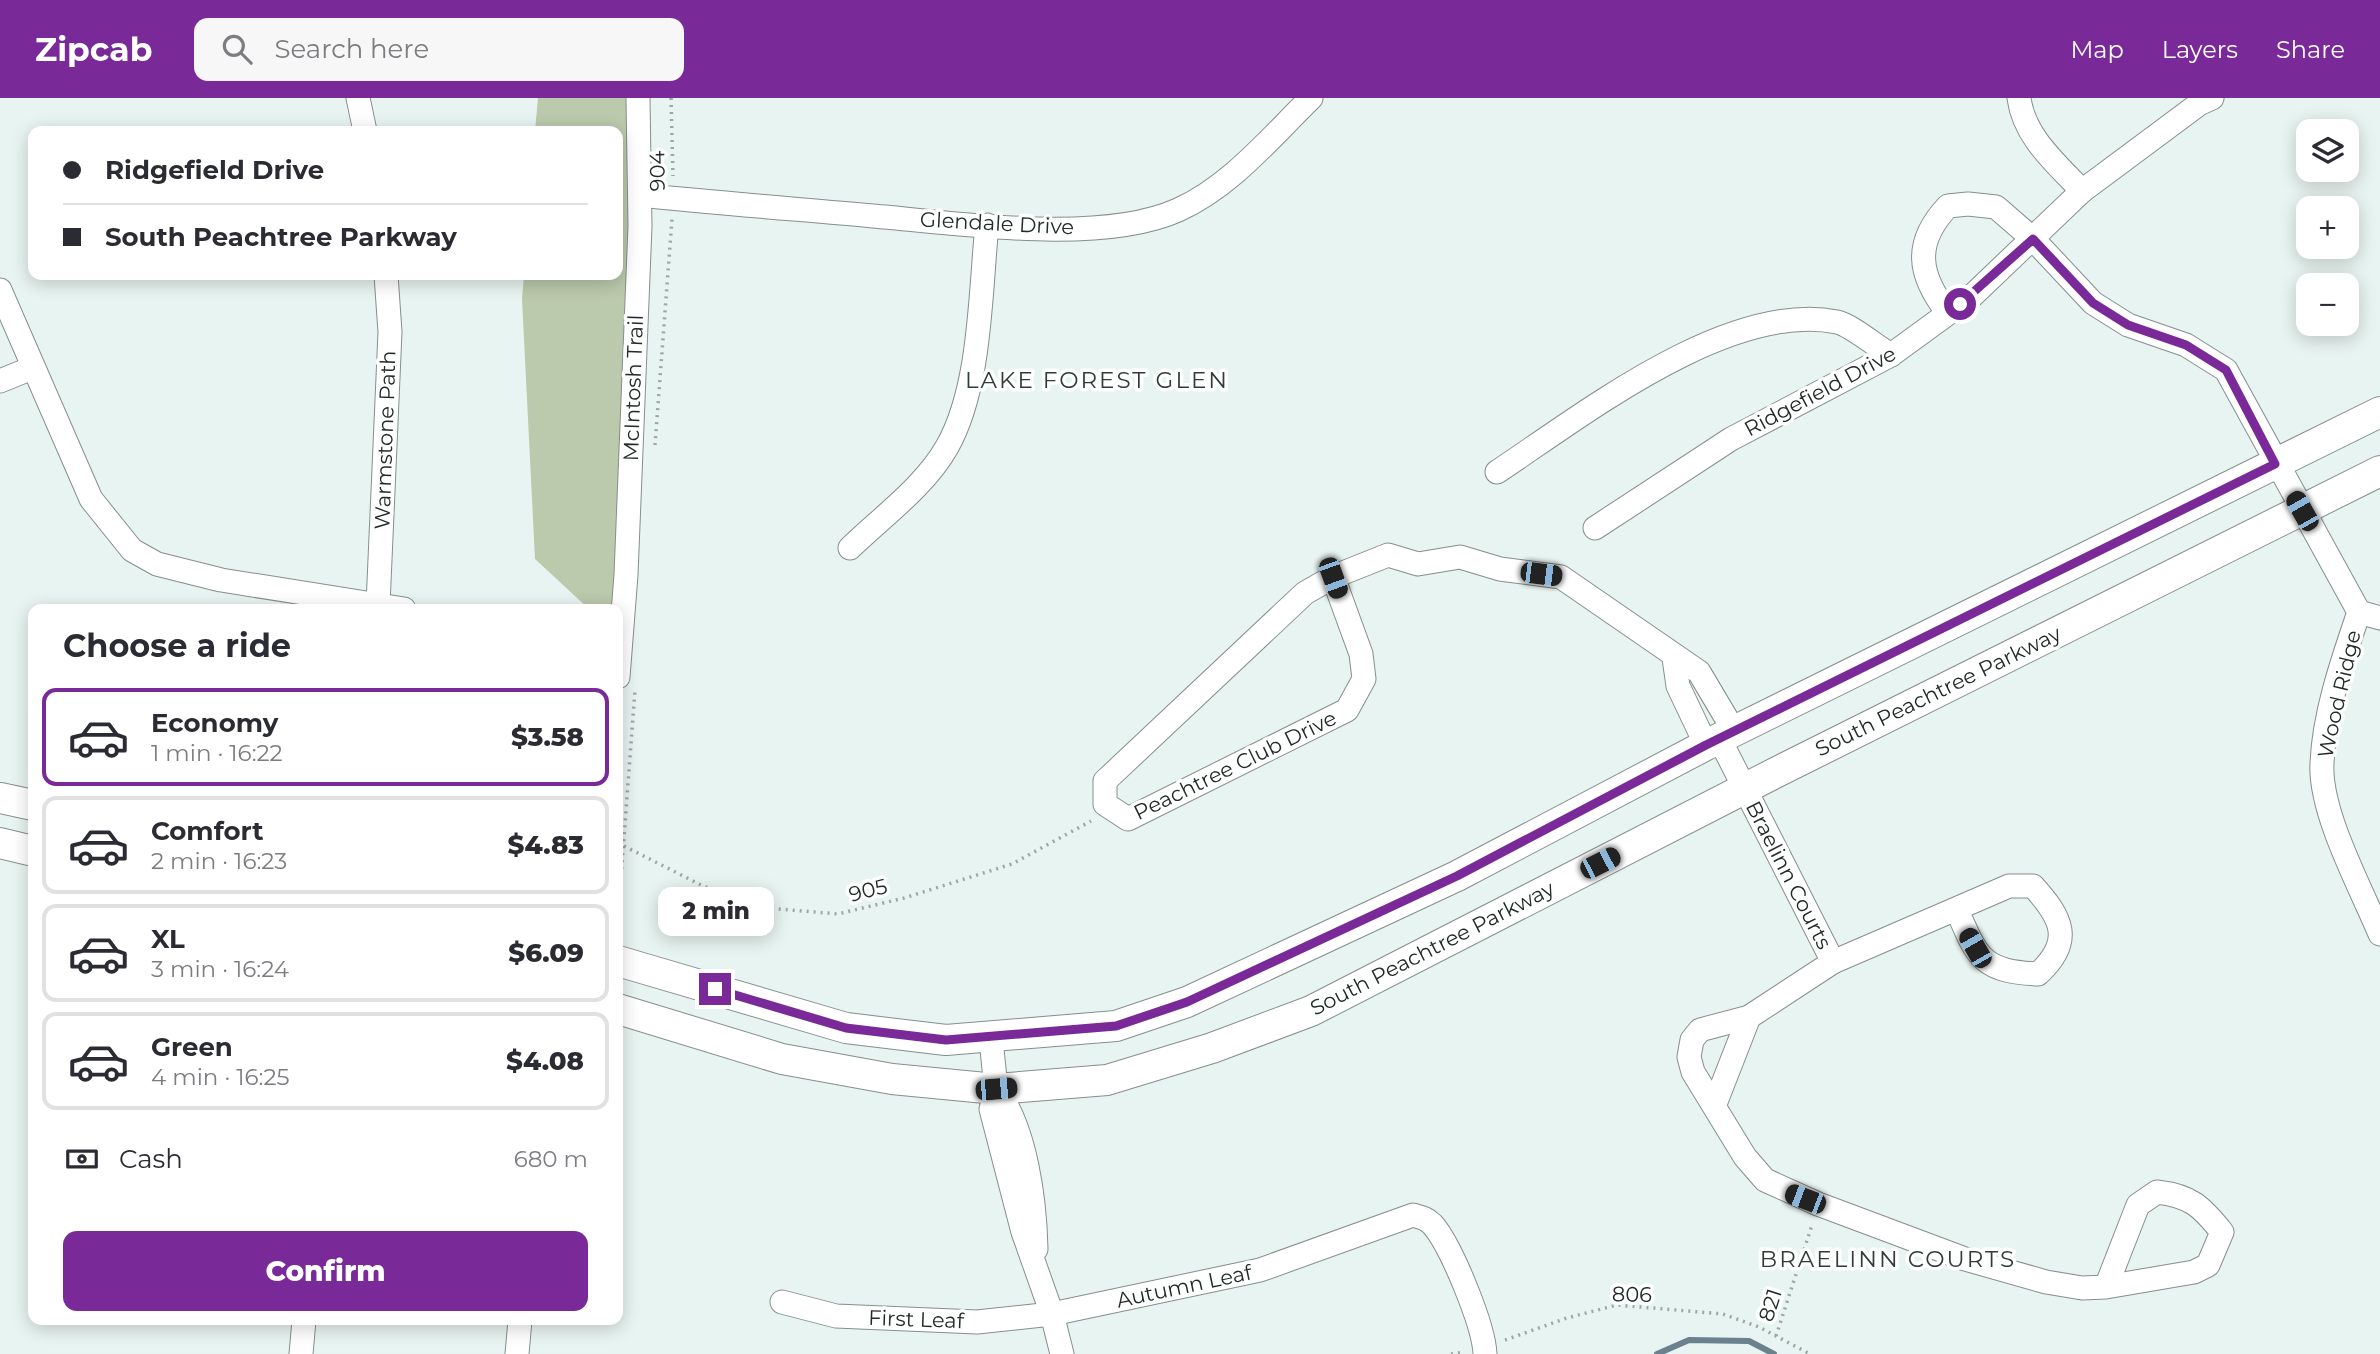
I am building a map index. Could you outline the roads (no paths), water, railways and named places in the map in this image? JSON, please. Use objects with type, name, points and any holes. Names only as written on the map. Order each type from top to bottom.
[{"type":"main road","points":[[624,957],[846,1028],[946,1040],[991,1039],[1116,1026],[1187,1002],[1457,876],[2269,454],[2380,412]]},
{"type":"main road","name":"South Peachtree Parkway","points":[[623,1011],[782,1059],[892,1079],[996,1089],[1107,1080],[1212,1048],[1311,1011],[1745,789],[2309,522],[2380,471]]},
{"type":"main road","points":[[0,798],[28,804]]},
{"type":"main road","points":[[0,843],[28,851]]},
{"type":"main road","points":[[623,1020],[649,1019]]},
{"type":"street","points":[[358,98],[364,126]]},
{"type":"street","name":"McIntosh Trail","points":[[621,604],[640,195],[638,98]]},
{"type":"street","name":"Glendale Drive","points":[[640,195],[987,225],[1119,226],[1150,220],[1179,210],[1231,176],[1311,98]]},
{"type":"street","points":[[2019,98],[2022,117],[2040,147],[2082,191]]},
{"type":"street","name":"Ridgefield Drive","points":[[1595,528],[1731,439],[1891,355],[1948,313],[2033,239],[2082,191],[2199,104],[2212,98]]},
{"type":"street","points":[[1948,313],[1932,294],[1923,267],[1931,225],[1948,206],[1996,207],[2033,239],[2093,303],[2128,325],[2186,345],[2226,370],[2269,454],[2309,522],[2370,615]]},
{"type":"street","points":[[850,548],[924,477],[946,449],[960,421],[969,391],[987,225]]},
{"type":"street","name":"Warmstone Path","points":[[378,604],[390,332],[386,280]]},
{"type":"street","points":[[0,289],[91,499],[132,550],[156,564],[221,580],[366,604]]},
{"type":"street","points":[[1497,472],[1650,371],[1740,330],[1807,318],[1840,322],[1891,355]]},
{"type":"street","points":[[0,381],[32,368]]},
{"type":"street","name":"Peachtree Club Drive","points":[[1333,578],[1361,654],[1364,679],[1347,710],[1128,819],[1116,814],[1105,804],[1105,781],[1305,593],[1333,578],[1388,555],[1418,564],[1460,557],[1500,569],[1560,577],[1674,658],[1699,672],[1719,738]]},
{"type":"street","name":"Wood Ridge","points":[[2370,615],[2329,719],[2321,764],[2330,815],[2380,934]]},
{"type":"street","points":[[1674,658],[1678,686],[1719,738]]},
{"type":"street","name":"Braelinn Courts","points":[[1719,738],[1833,962]]},
{"type":"street","name":"Braelinn Courts","points":[[1957,910],[1983,961],[2007,972],[2038,974],[2055,959],[2061,937],[2053,908],[2033,886],[2009,886],[1833,962],[1749,1017],[1709,1025],[1700,1030],[1692,1040],[1689,1056],[1693,1072],[1715,1104],[1728,1132],[1765,1180],[1818,1204],[2012,1275],[2082,1288],[2106,1287],[2194,1272],[2208,1265],[2222,1231],[2204,1209],[2180,1195],[2157,1192],[2138,1205],[2106,1287]]},
{"type":"street","points":[[1715,1104],[1749,1017]]},
{"type":"street","points":[[991,1039],[996,1089],[1010,1108],[1035,1207],[1037,1270],[1062,1354]]},
{"type":"street","name":"Autumn Leaf","points":[[1052,1314],[1260,1270],[1413,1215],[1425,1218],[1434,1226],[1449,1254],[1474,1309],[1485,1351]]},
{"type":"street","name":"First Leaf","points":[[782,1303],[836,1316],[964,1321],[1052,1314]]},
{"type":"street","points":[[301,1354],[304,1325]]},
{"type":"street","points":[[517,1354],[520,1325]]},
{"type":"waterway","points":[[1657,1354],[1689,1340],[1749,1341],[1774,1354]]},
{"type":"district","name":"LAKE FOREST GLEN","points":[[1097,380]]},
{"type":"district","name":"BRAELINN COURTS","points":[[1888,1259]]}]
